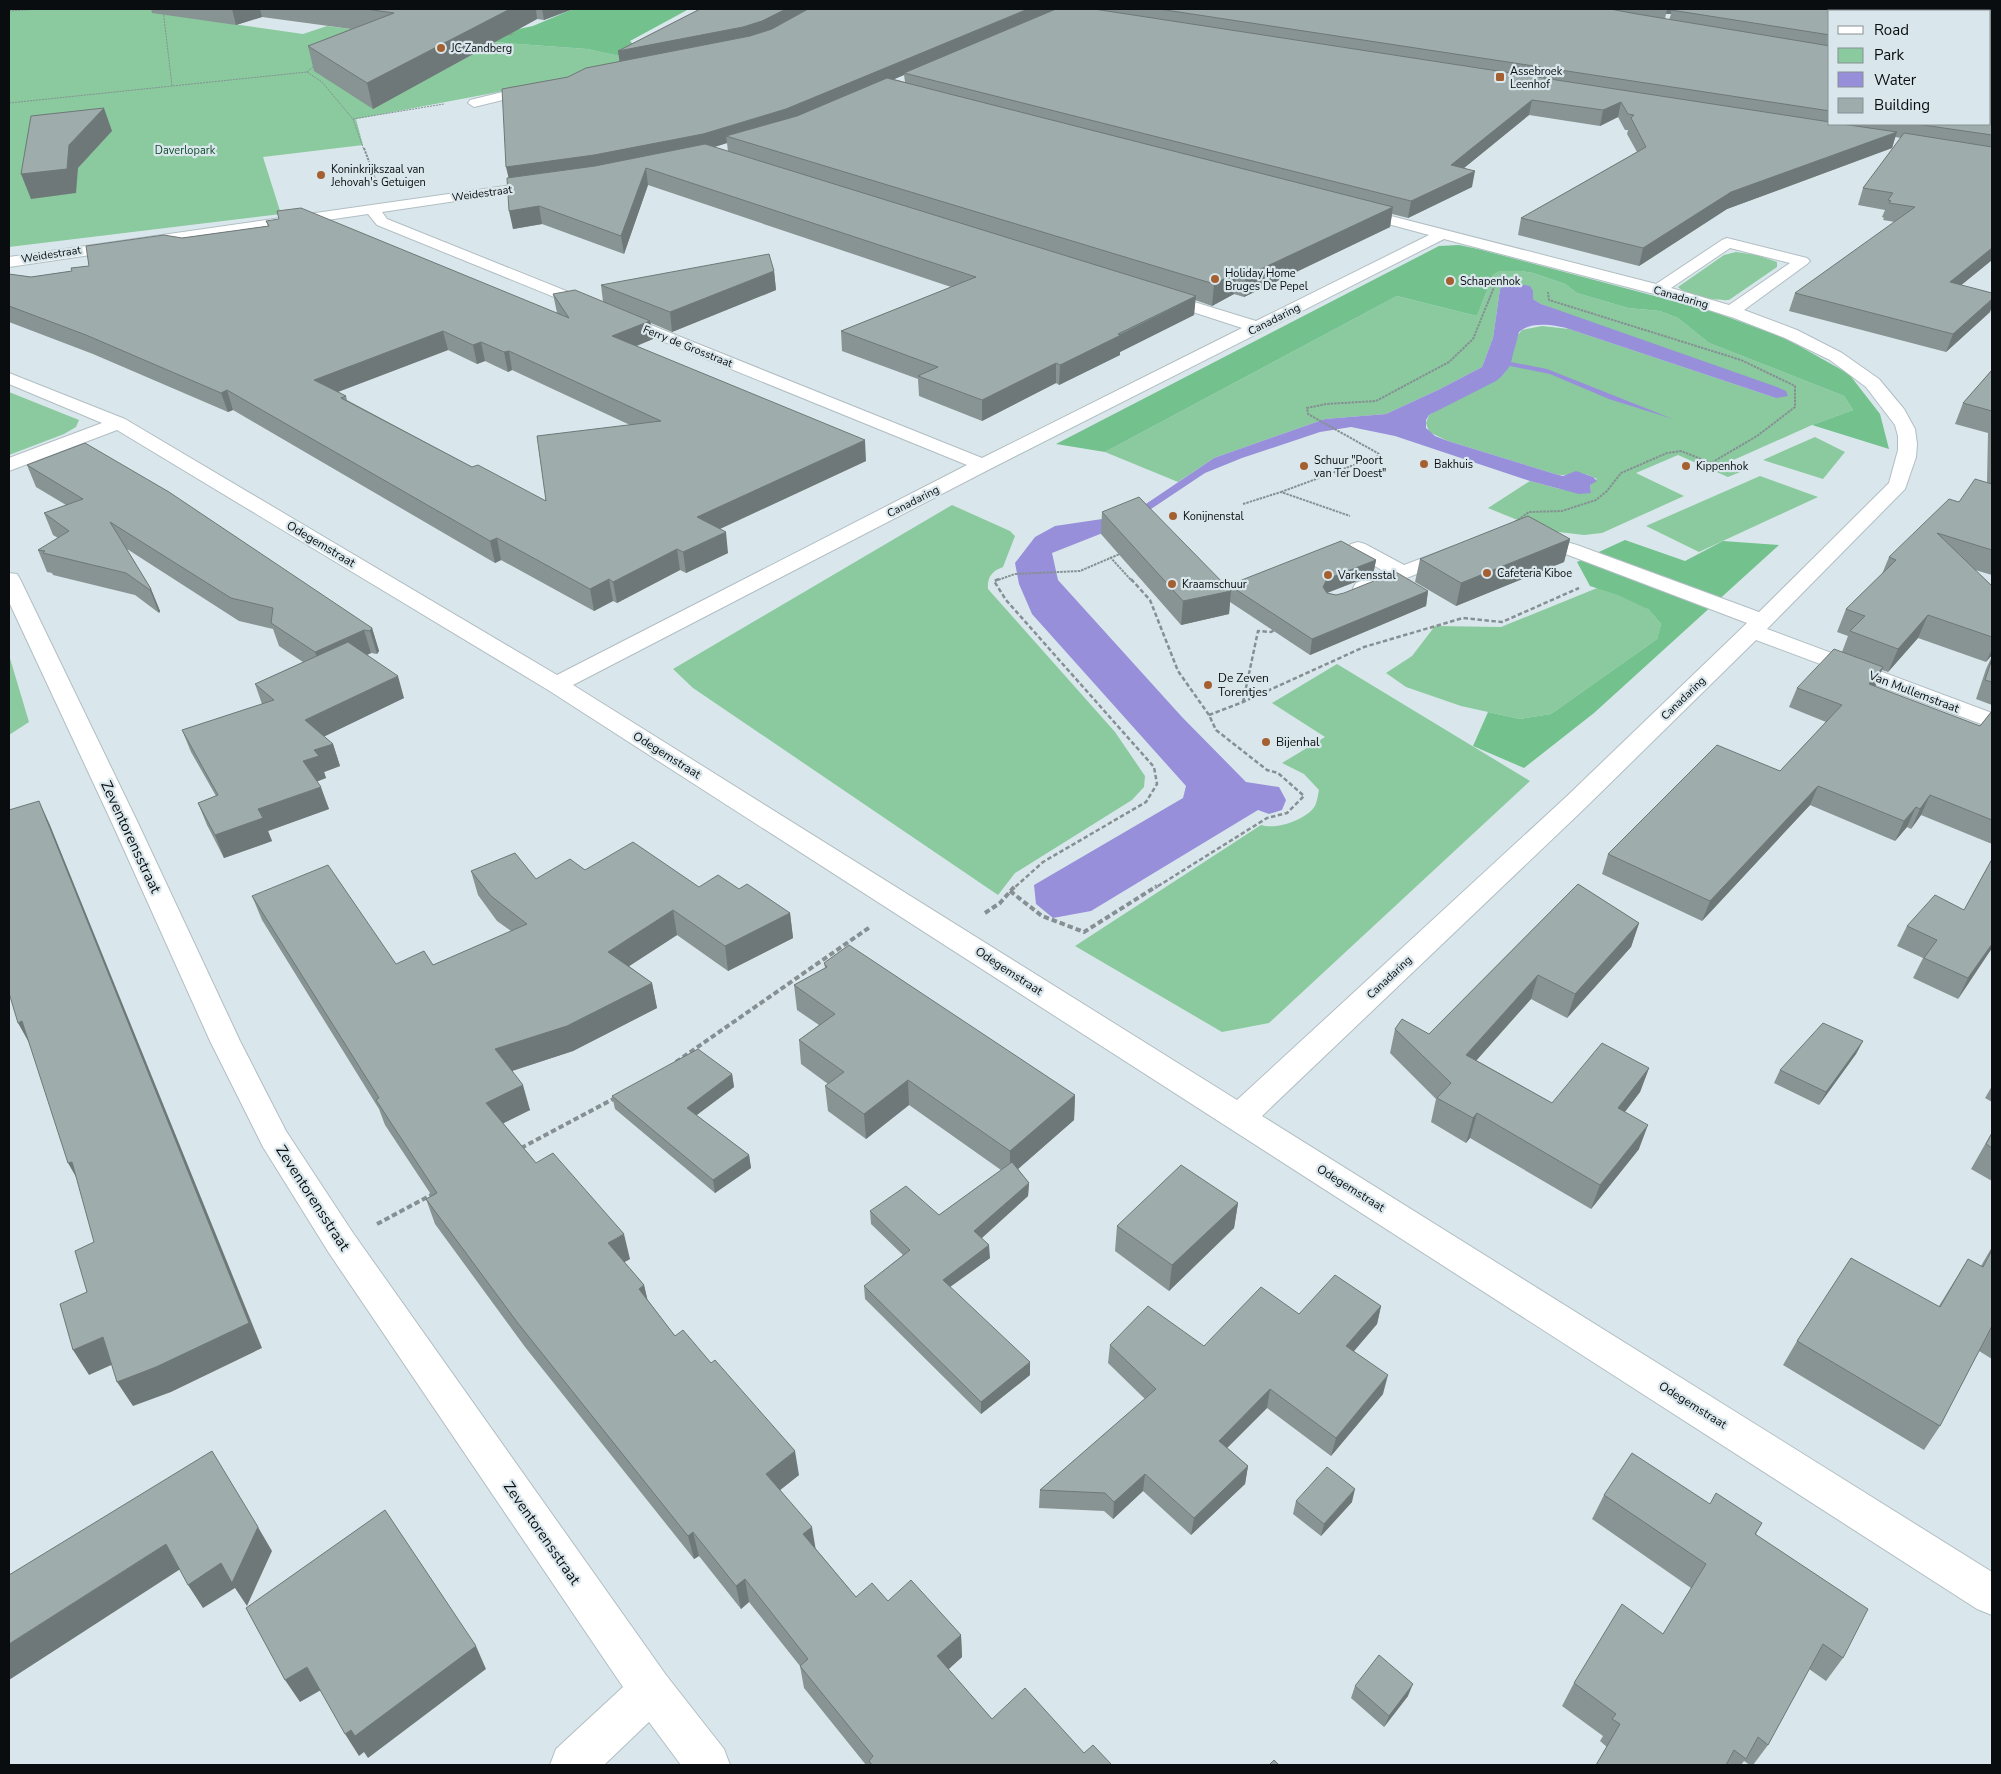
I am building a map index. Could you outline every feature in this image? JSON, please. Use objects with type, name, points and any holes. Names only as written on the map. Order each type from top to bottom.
[{"type":"street","points":[[474,103],[508,93],[555,84]]},
{"type":"street","name":"Weidestraat","points":[[9,262],[559,182]]},
{"type":"street","name":"Ferry de Grosstraat","points":[[379,208],[382,222],[983,465]]},
{"type":"street","points":[[1346,209],[1442,234]]},
{"type":"street","name":"Canadaring","points":[[556,685],[983,465],[1442,234],[1732,311],[1777,328],[1821,348],[1853,367],[1892,402],[1906,428],[1908,455],[1898,485],[1758,626],[1575,802],[1239,1118]]},
{"type":"street","points":[[1658,290],[1727,243],[1802,261],[1732,311]]},
{"type":"street","points":[[1144,292],[1257,328]]},
{"type":"street","name":"Odegemstraat","points":[[9,378],[118,423],[556,685],[903,903],[1992,1595]]},
{"type":"street","points":[[9,465],[118,423]]},
{"type":"street","points":[[1341,597],[1474,545]]},
{"type":"street","points":[[1358,548],[1403,573]]},
{"type":"street","name":"Van Mullemstraat","points":[[1570,549],[1992,721]]},
{"type":"street","name":"Zeventorensstraat","points":[[9,579],[234,1058],[274,1138],[341,1243],[651,1690],[708,1765]]},
{"type":"street","points":[[572,1765],[651,1690]]},
{"type":"path","points":[[9,12],[24,9],[40,9]]},
{"type":"path","points":[[163,9],[172,86]]},
{"type":"path","points":[[502,35],[514,34]]},
{"type":"path","points":[[9,103],[307,72],[315,64]]},
{"type":"path","points":[[307,72],[322,82],[353,119],[383,200],[379,208]]},
{"type":"path","points":[[353,119],[434,104],[474,103]]},
{"type":"path","points":[[1243,504],[1381,455],[1308,414],[1307,408],[1326,404],[1376,401],[1449,362],[1473,340],[1499,277]]},
{"type":"path","points":[[1512,524],[1529,512],[1562,511],[1596,500],[1607,491],[1621,473],[1667,453],[1680,451],[1711,464],[1757,436],[1795,407],[1796,386],[1741,360],[1549,300],[1546,285]]},
{"type":"path","points":[[1281,492],[1356,518]]},
{"type":"path","points":[[1208,716],[1364,647],[1463,618],[1502,622],[1581,587],[1570,549]]},
{"type":"path","points":[[953,935],[1000,903],[1010,891],[1044,862],[1146,802],[1157,784],[1154,767],[1006,600],[994,581],[1015,574],[1080,572],[1127,550]]},
{"type":"path","points":[[1010,891],[1042,916],[1084,932],[1267,818],[1287,813],[1304,796],[1278,773],[1267,770],[1216,730],[1178,671],[1150,600],[1110,557]]},
{"type":"path","points":[[1242,702],[1258,631],[1270,632],[1280,628]]},
{"type":"path","points":[[673,1064],[903,903]]},
{"type":"path","points":[[517,1150],[622,1094]]},
{"type":"path","points":[[341,1243],[438,1192]]},
{"type":"green space","name":"Daverlopark","points":[[9,9],[170,9],[184,17],[303,34],[327,26],[406,36],[587,49],[652,63],[356,119],[363,145],[263,157],[281,214],[9,247]]},
{"type":"green space","points":[[573,9],[689,9],[630,41],[652,63],[587,49],[465,40],[533,26]]},
{"type":"green space","points":[[1459,245],[1711,311],[1785,338],[1849,374],[1880,414],[1889,449],[1812,425],[1853,410],[1844,396],[1709,343],[1678,318],[1660,311],[1628,308],[1577,293],[1565,284],[1521,271],[1500,271],[1493,275],[1477,316],[1397,296],[1105,452],[1056,444],[1439,246]]},
{"type":"green space","points":[[1736,252],[1757,255],[1777,262],[1777,267],[1729,300],[1702,297],[1688,293],[1678,287],[1724,255]]},
{"type":"green space","points":[[1500,271],[1533,273],[1565,284],[1577,293],[1628,308],[1660,311],[1678,318],[1709,343],[1844,396],[1853,410],[1812,425],[1729,462],[1740,472],[1728,477],[1678,455],[1636,473],[1684,496],[1602,533],[1584,535],[1542,530],[1488,508],[1530,481],[1560,489],[1591,493],[1590,485],[1597,479],[1579,473],[1555,474],[1448,441],[1429,432],[1426,423],[1429,415],[1502,376],[1509,364],[1516,340],[1522,330],[1542,326],[1569,329],[1776,398],[1541,304],[1533,299],[1533,291],[1500,289],[1493,338],[1482,367],[1386,414],[1325,419],[1214,458],[1178,482],[1105,452],[1397,296],[1477,316],[1493,275]]},
{"type":"green space","points":[[9,392],[79,420],[76,427],[64,434],[9,455]]},
{"type":"green space","points":[[1815,437],[1845,452],[1823,479],[1763,460]]},
{"type":"green space","points":[[1760,476],[1818,497],[1699,552],[1646,526]]},
{"type":"green space","points":[[952,505],[1010,531],[1015,536],[1003,567],[996,570],[989,578],[988,589],[1115,732],[1145,776],[1144,787],[1132,800],[1015,873],[998,895],[693,688],[673,669]]},
{"type":"green space","points":[[1625,540],[1685,561],[1723,541],[1779,545],[1594,713],[1524,768],[1473,746],[1488,712],[1520,719],[1551,714],[1657,639],[1661,624],[1648,609],[1618,595],[1590,586],[1577,562]]},
{"type":"green space","points":[[1607,584],[1633,592],[1661,624],[1657,639],[1551,714],[1520,719],[1461,706],[1406,687],[1386,673],[1412,656],[1435,626],[1501,627]]},
{"type":"green space","points":[[9,655],[29,722],[9,735]]},
{"type":"green space","points":[[1337,664],[1530,781],[1269,1023],[1222,1032],[1075,946],[1261,825],[1274,826],[1290,823],[1311,811],[1316,804],[1319,790],[1304,774],[1282,763],[1325,737],[1272,703]]},
{"type":"water","points":[[1508,282],[1530,286],[1533,291],[1533,299],[1541,304],[1777,387],[1786,391],[1788,396],[1776,398],[1569,329],[1550,325],[1530,326],[1519,332],[1511,362],[1547,369],[1673,419],[1609,399],[1550,374],[1510,366],[1496,381],[1429,415],[1426,420],[1426,428],[1435,436],[1448,441],[1555,474],[1563,476],[1576,471],[1593,477],[1597,481],[1590,485],[1591,493],[1579,494],[1530,481],[1395,436],[1351,427],[1320,432],[1242,458],[1205,473],[1133,521],[1052,553],[1058,580],[1182,717],[1246,782],[1279,787],[1286,800],[1282,810],[1269,814],[1258,810],[1091,911],[1053,918],[1036,904],[1034,885],[1183,798],[1186,786],[1032,614],[1019,584],[1015,563],[1035,537],[1055,526],[1109,518],[1134,512],[1214,458],[1325,419],[1386,414],[1482,367],[1493,338],[1500,289]]},
{"type":"building","points":[[366,9],[510,9],[367,83],[308,46],[394,13]]},
{"type":"building","points":[[700,9],[786,9],[762,21],[743,27],[618,51]]},
{"type":"building","points":[[808,9],[1028,9],[786,109],[703,134],[594,155],[506,167],[502,89],[568,77],[586,68],[750,36],[772,29]]},
{"type":"building","points":[[1056,9],[1094,9],[1828,122],[1828,125],[1849,125],[1897,132],[1731,192],[1643,248],[1521,218],[1646,147],[1631,118],[1634,115],[1628,114],[1621,102],[1603,110],[1532,100],[1451,165],[1475,171],[1411,201],[904,73]]},
{"type":"building","points":[[1159,9],[1610,9],[1828,46],[1828,111]]},
{"type":"building","points":[[1992,9],[1992,135],[1923,125],[1991,125],[1991,10],[1828,10],[1828,35],[1671,10]]},
{"type":"building","points":[[887,78],[1393,207],[1246,276],[1236,273],[1214,284],[726,136],[797,116]]},
{"type":"building","points":[[104,108],[69,145],[67,169],[21,174],[31,116]]},
{"type":"building","points":[[1904,133],[1992,147],[1992,248],[1950,282],[1992,293],[1992,299],[1953,334],[1795,293],[1915,207],[1889,203],[1891,201],[1888,200],[1893,193],[1863,188]]},
{"type":"building","points":[[705,144],[1196,296],[1060,365],[1056,363],[982,400],[918,376],[938,367],[841,331],[976,277],[646,168],[621,236],[539,206],[509,211],[507,178],[595,166]]},
{"type":"building","points":[[301,208],[569,318],[553,294],[575,290],[650,321],[612,336],[865,440],[697,517],[726,532],[683,552],[677,549],[613,582],[609,579],[590,589],[497,538],[490,541],[227,390],[221,393],[86,335],[9,306],[9,274],[31,277],[72,271],[71,268],[89,266],[86,246],[164,235],[182,238],[269,226],[266,221],[279,219],[277,211]],"holes":[[[443,331],[473,345],[481,342],[504,352],[509,351],[661,421],[537,436],[546,501],[478,465],[472,467],[341,398],[346,396],[314,380]]]},
{"type":"building","points":[[769,254],[774,271],[670,312],[601,285]]},
{"type":"building","points":[[1992,370],[1992,411],[1963,403]]},
{"type":"building","points":[[85,443],[169,492],[372,628],[370,631],[364,630],[315,652],[271,623],[273,608],[231,598],[110,522],[150,590],[126,573],[43,553],[45,551],[38,550],[69,531],[44,513],[83,499],[27,465]]},
{"type":"building","points":[[1975,479],[1992,484],[1992,550],[1937,533],[1992,586],[1992,637],[1928,615],[1898,649],[1850,631],[1865,616],[1846,609],[1896,560],[1889,557],[1949,499],[1959,502]]},
{"type":"building","points":[[1139,497],[1231,591],[1183,601],[1102,512]]},
{"type":"building","points":[[1528,516],[1570,539],[1461,583],[1420,559]]},
{"type":"building","points":[[1341,541],[1376,560],[1327,579],[1323,587],[1327,593],[1336,595],[1344,593],[1396,572],[1428,591],[1312,639],[1229,585]]},
{"type":"building","points":[[348,642],[398,676],[305,720],[333,744],[314,750],[319,756],[303,761],[321,787],[258,809],[263,818],[215,835],[198,803],[218,795],[182,730],[274,700],[255,684]]},
{"type":"building","points":[[1834,649],[1883,667],[1869,684],[1980,726],[1992,711],[1992,820],[1930,795],[1920,809],[1916,807],[1904,821],[1818,786],[1710,901],[1608,854],[1717,745],[1780,771],[1842,705],[1797,688]]},
{"type":"building","points":[[1992,659],[1992,682],[1985,680]]},
{"type":"building","points":[[39,801],[249,1323],[156,1367],[117,1382],[103,1337],[73,1350],[60,1304],[87,1292],[75,1251],[94,1242],[72,1162],[68,1163],[22,1021],[18,1023],[9,993],[9,810]]},
{"type":"building","points":[[633,842],[699,887],[718,875],[739,889],[747,884],[790,913],[725,946],[673,910],[608,952],[652,983],[567,1026],[495,1049],[523,1085],[486,1103],[536,1163],[553,1153],[624,1234],[608,1243],[644,1285],[639,1289],[675,1336],[683,1330],[711,1363],[715,1360],[795,1451],[766,1474],[812,1527],[803,1534],[856,1597],[872,1583],[888,1601],[911,1580],[961,1635],[937,1656],[992,1719],[1025,1688],[1084,1753],[1093,1745],[1112,1765],[872,1765],[869,1761],[873,1756],[800,1666],[808,1659],[745,1579],[736,1586],[693,1532],[688,1536],[517,1322],[426,1199],[437,1193],[376,1100],[379,1098],[252,896],[328,865],[396,964],[424,951],[433,965],[527,924],[491,896],[471,871],[515,853],[536,879],[570,859],[585,870]]},
{"type":"building","points":[[1992,859],[1992,944],[1968,978],[1924,958],[1937,940],[1907,926],[1935,895],[1964,910]]},
{"type":"building","points":[[1578,884],[1639,923],[1575,994],[1538,975],[1466,1055],[1552,1103],[1602,1043],[1649,1068],[1618,1108],[1648,1125],[1600,1185],[1477,1113],[1473,1118],[1437,1098],[1451,1083],[1395,1029],[1402,1019],[1429,1034]]},
{"type":"building","points":[[849,945],[1075,1095],[1010,1151],[908,1080],[864,1114],[825,1086],[844,1072],[799,1040],[835,1014],[794,985],[827,967],[824,963]]},
{"type":"building","points":[[1823,1023],[1863,1041],[1826,1092],[1780,1070]]},
{"type":"building","points":[[698,1049],[732,1074],[687,1108],[749,1155],[713,1180],[612,1096]]},
{"type":"building","points":[[1992,1133],[1992,1148],[1986,1144]]},
{"type":"building","points":[[1012,1162],[1029,1183],[974,1231],[989,1245],[943,1280],[1030,1362],[981,1402],[864,1286],[910,1250],[870,1211],[906,1186],[939,1215]]},
{"type":"building","points":[[1181,1165],[1238,1203],[1172,1265],[1117,1226]]},
{"type":"building","points":[[1992,1250],[1992,1326],[1940,1426],[1797,1341],[1851,1258],[1940,1307],[1968,1259],[1983,1267]]},
{"type":"building","points":[[1335,1275],[1381,1306],[1346,1346],[1388,1375],[1336,1438],[1270,1389],[1219,1441],[1248,1466],[1194,1518],[1145,1474],[1114,1502],[1105,1493],[1040,1490],[1156,1389],[1110,1345],[1148,1306],[1204,1346],[1261,1287],[1299,1314]]},
{"type":"building","points":[[212,1451],[258,1527],[232,1583],[221,1563],[188,1585],[166,1544],[9,1644],[9,1575]]},
{"type":"building","points":[[1632,1453],[1710,1504],[1716,1493],[1762,1523],[1755,1534],[1868,1609],[1843,1658],[1823,1644],[1768,1745],[1758,1737],[1746,1759],[1734,1750],[1726,1765],[1596,1765],[1620,1724],[1612,1719],[1616,1714],[1574,1683],[1622,1604],[1663,1634],[1706,1564],[1604,1495]]},
{"type":"building","points":[[1327,1467],[1355,1489],[1324,1524],[1296,1501]]},
{"type":"building","points":[[385,1510],[476,1646],[355,1736],[351,1730],[345,1734],[307,1667],[285,1680],[246,1608]]},
{"type":"building","points":[[1379,1655],[1413,1684],[1389,1716],[1355,1686]]},
{"type":"building","points":[[1274,1760],[1279,1765],[1269,1765]]},
{"type":"place","name":"JC Zandberg","points":[[441,48]]},
{"type":"place","name":"Assebroek Leenhof","points":[[1500,77]]},
{"type":"place","name":"Koninkrijkszaal van Jehovah's Getuigen","points":[[321,175]]},
{"type":"place","name":"Holiday Home Bruges De Pepel","points":[[1215,279]]},
{"type":"place","name":"Schapenhok","points":[[1450,281]]},
{"type":"place","name":"Bakhuis","points":[[1424,464]]},
{"type":"place","name":"Schuur \"Poort van Ter Doest\"","points":[[1304,466]]},
{"type":"place","name":"Kippenhok","points":[[1686,466]]},
{"type":"place","name":"Konijnenstal","points":[[1173,516]]},
{"type":"place","name":"Cafeteria Kiboe","points":[[1487,573]]},
{"type":"place","name":"Varkensstal","points":[[1328,575]]},
{"type":"place","name":"Kraamschuur","points":[[1172,584]]},
{"type":"place","name":"De Zeven Torentjes","points":[[1208,685]]},
{"type":"place","name":"Bijenhal","points":[[1266,742]]}]
